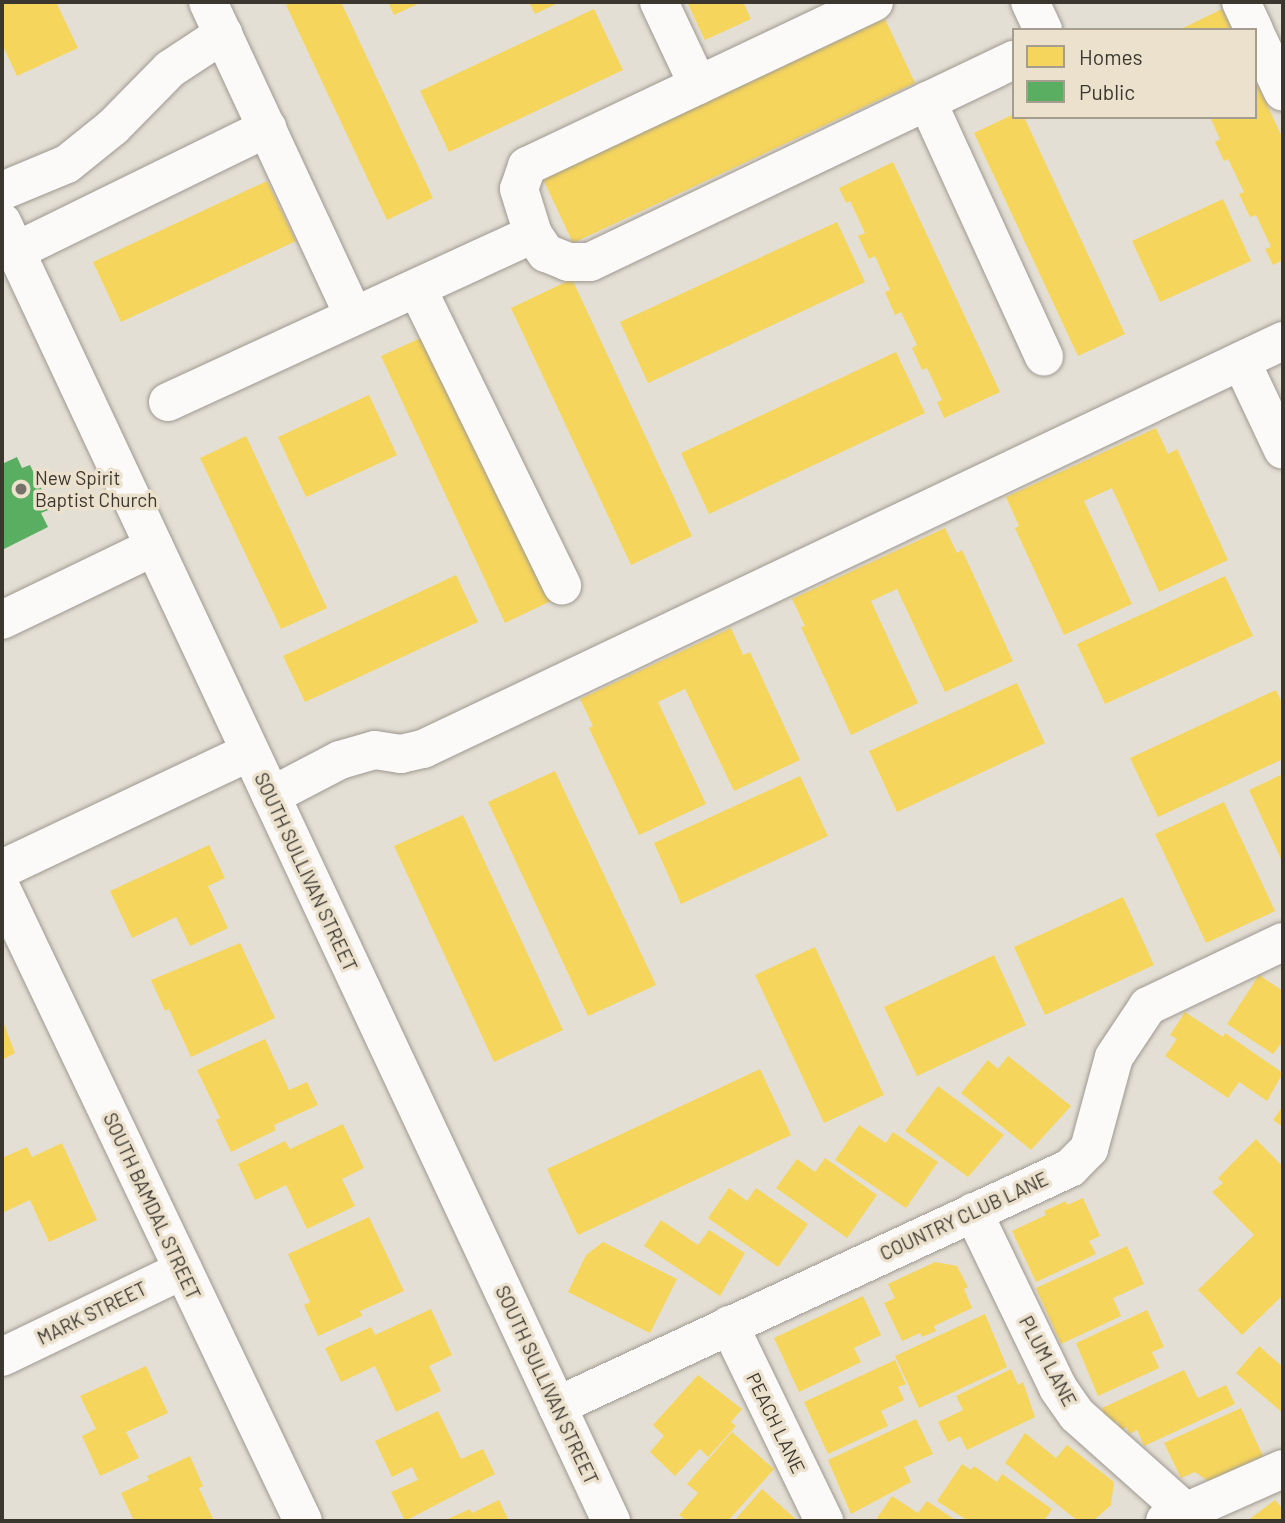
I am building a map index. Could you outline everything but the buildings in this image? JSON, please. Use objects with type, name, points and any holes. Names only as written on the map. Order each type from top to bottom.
[{"type":"street","points":[[659,2],[698,85]]},
{"type":"street","points":[[874,2],[527,166],[519,189],[533,234],[547,253],[568,262],[590,262],[1012,61]]},
{"type":"street","points":[[1030,2],[1042,28]]},
{"type":"street","points":[[1241,2],[1254,28]]},
{"type":"street","points":[[2,191],[67,164],[113,127],[215,18],[354,316]]},
{"type":"street","points":[[1257,35],[1283,92]]},
{"type":"street","points":[[927,101],[1044,356]]},
{"type":"street","points":[[9,236],[267,128]]},
{"type":"street","points":[[168,402],[533,234]]},
{"type":"street","name":"SOUTH SULLIVAN STREET","points":[[9,236],[611,1521]]},
{"type":"street","points":[[416,288],[562,585]]},
{"type":"street","points":[[271,796],[340,760],[375,750],[401,754],[423,749],[1283,341]]},
{"type":"street","points":[[1241,361],[1283,450]]},
{"type":"street","points":[[2,620],[154,547]]},
{"type":"street","points":[[2,869],[250,752]]},
{"type":"street","name":"SOUTH BAMDAL STREET","points":[[2,890],[303,1521]]},
{"type":"street","name":"COUNTRY CLUB LANE","points":[[557,1406],[1070,1168],[1089,1150],[1114,1057],[1148,1006],[1283,942]]},
{"type":"street","name":"PLUM LANE","points":[[973,1212],[1058,1388],[1077,1415],[1176,1517]]},
{"type":"street","name":"MARK STREET","points":[[2,1357],[183,1270]]},
{"type":"street","name":"PEACH LANE","points":[[729,1325],[824,1521]]},
{"type":"street","points":[[1176,1517],[1283,1469]]},
{"type":"place","name":"New Spirit Baptist Church","points":[[21,489]]}]
